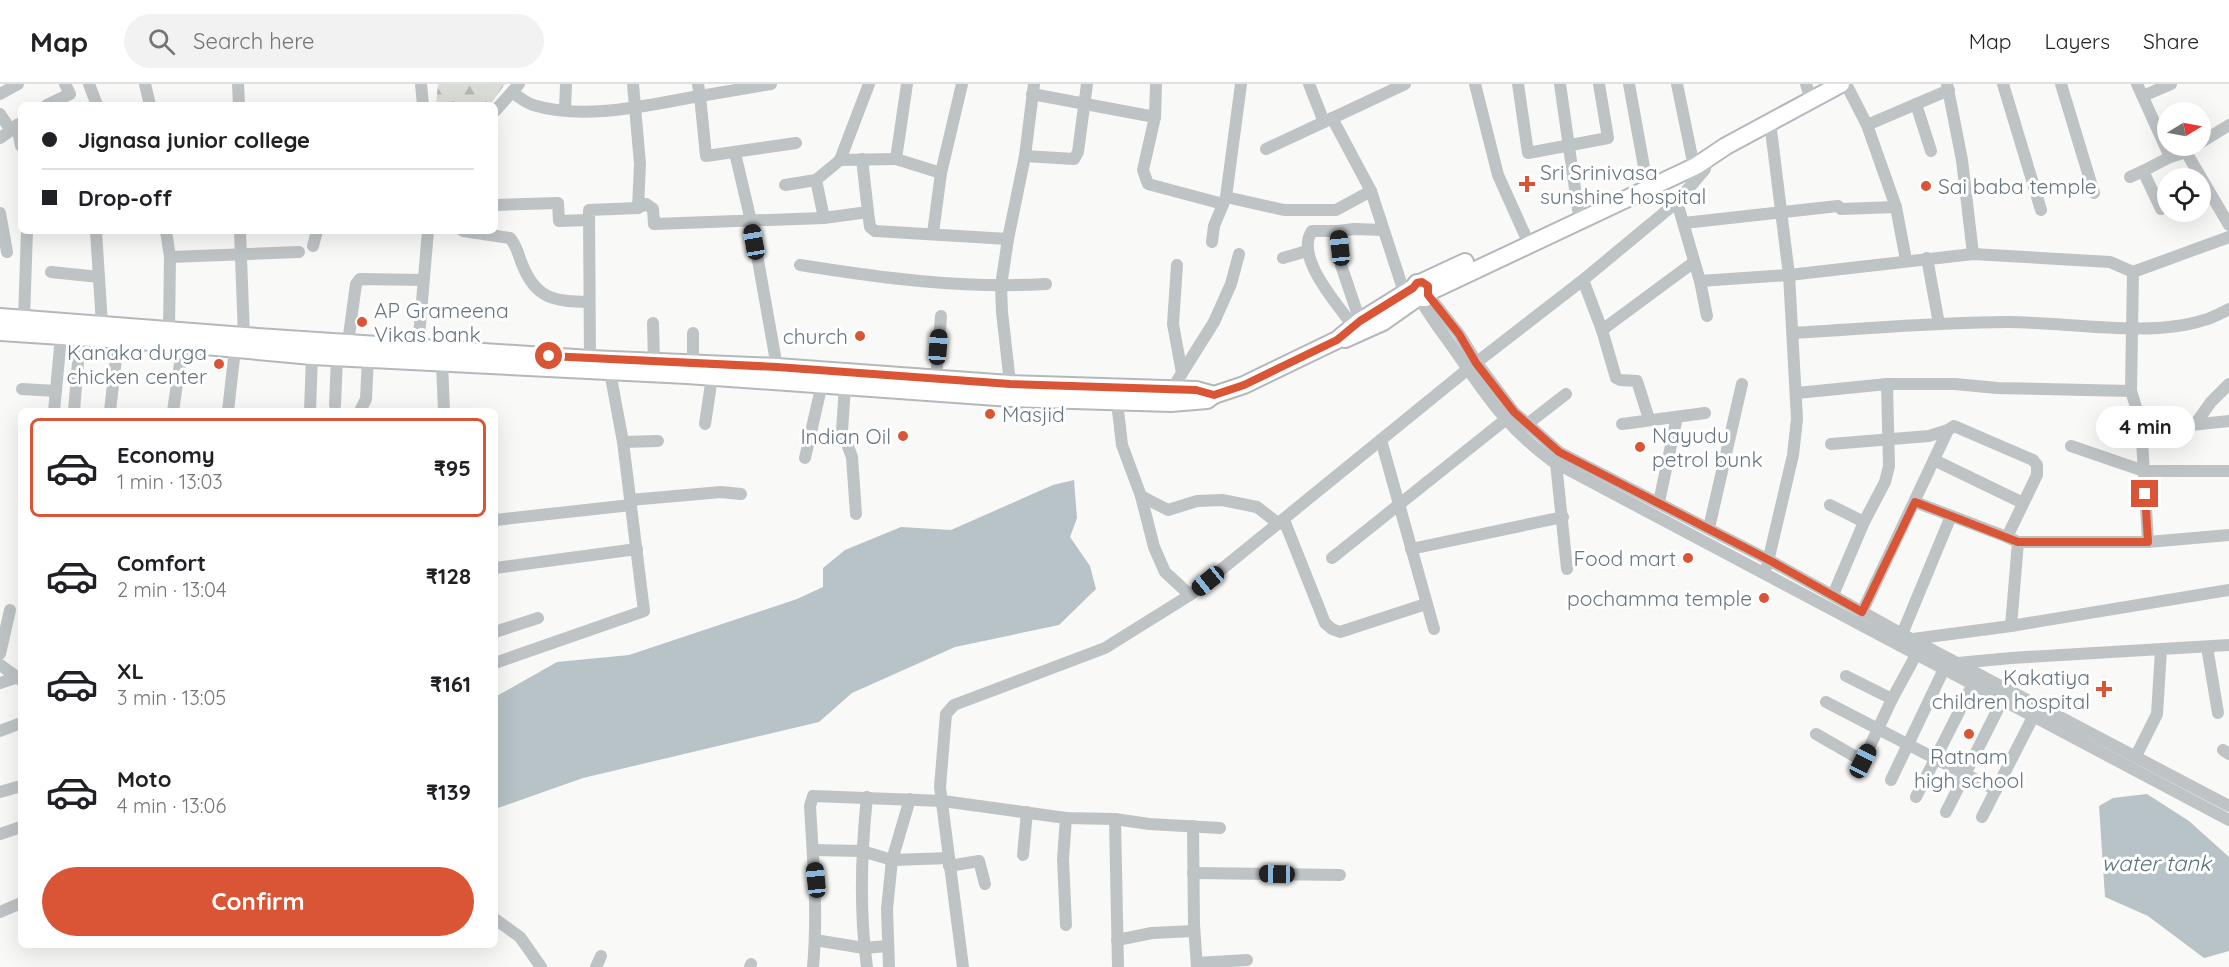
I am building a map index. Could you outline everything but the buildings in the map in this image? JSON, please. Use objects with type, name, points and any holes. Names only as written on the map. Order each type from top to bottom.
[{"type":"highway","points":[[1337,340],[1350,338],[1383,322],[1419,292],[1525,235],[1646,178],[1726,146],[1841,84]]},
{"type":"highway","points":[[0,332],[60,338],[183,344],[239,343],[344,352],[368,358],[442,362],[590,359],[777,367],[936,380],[1011,391],[1117,402],[1196,402],[1244,385],[1337,340],[1356,323],[1701,155]]},
{"type":"highway","points":[[0,317],[169,330],[312,356],[418,348],[610,372],[845,386],[1011,391],[1172,389],[1196,390],[1214,395]]},
{"type":"street","points":[[0,94],[18,84]]},
{"type":"street","points":[[51,102],[67,89],[88,84],[96,102]]},
{"type":"street","points":[[145,84],[149,102]]},
{"type":"street","points":[[238,84],[239,102]]},
{"type":"street","points":[[421,84],[423,102]]},
{"type":"street","points":[[565,110],[566,84]]},
{"type":"street","points":[[633,84],[640,164],[638,208]]},
{"type":"street","points":[[498,108],[516,88],[531,104],[574,112],[636,107],[699,90],[771,84]]},
{"type":"street","points":[[785,184],[816,180],[840,160],[868,84]]},
{"type":"street","points":[[896,159],[906,84]]},
{"type":"street","points":[[933,233],[941,173],[962,84]]},
{"type":"street","points":[[1025,156],[1074,159],[1078,152],[1087,84]]},
{"type":"street","points":[[1156,84],[1155,117],[1143,170],[1148,184],[1225,201],[1284,210],[1336,210],[1371,191]]},
{"type":"street","points":[[1212,242],[1214,226],[1225,201],[1240,84]]},
{"type":"street","points":[[1309,84],[1371,191],[1383,231],[1419,292],[1459,334],[1472,366],[1505,420],[1538,450],[1556,463],[1764,573],[1958,663],[2002,701],[2229,820]]},
{"type":"street","points":[[1266,149],[1405,84]]},
{"type":"street","points":[[1475,84],[1498,175],[1525,235]]},
{"type":"street","points":[[1518,84],[1528,153],[1608,138],[1599,84]]},
{"type":"street","points":[[1560,84],[1578,210]]},
{"type":"street","points":[[1629,84],[1646,178]]},
{"type":"street","points":[[963,967],[940,787],[946,714],[954,705],[1105,648],[1190,595],[1472,366],[1584,280],[1677,202],[1705,169],[1677,84]]},
{"type":"street","points":[[1806,84],[1811,100]]},
{"type":"street","points":[[1846,84],[1867,125],[1896,207],[1906,260]]},
{"type":"street","points":[[2003,84],[2041,210]]},
{"type":"street","points":[[2061,84],[2094,193]]},
{"type":"street","points":[[2130,177],[2170,157],[2137,84]]},
{"type":"street","points":[[2143,96],[2171,84]]},
{"type":"street","points":[[1867,125],[1948,87],[1962,160],[1973,254]]},
{"type":"street","points":[[1011,391],[1001,286],[1025,156],[1033,89],[1084,104],[1155,117]]},
{"type":"street","points":[[699,90],[706,156],[796,143]]},
{"type":"street","points":[[1916,104],[1931,151]]},
{"type":"street","points":[[0,114],[16,126],[0,138]]},
{"type":"street","points":[[1764,573],[1793,455],[1797,419],[1789,275],[1770,122]]},
{"type":"street","points":[[2211,136],[2229,125]]},
{"type":"street","points":[[735,153],[751,221],[777,367]]},
{"type":"street","points":[[2194,156],[2229,225]]},
{"type":"street","points":[[862,159],[870,227],[875,231],[1008,239]]},
{"type":"street","points":[[840,160],[896,159],[941,173]]},
{"type":"street","points":[[2143,171],[2157,200]]},
{"type":"street","points":[[816,180],[824,218]]},
{"type":"street","points":[[1677,202],[1700,281],[1707,316]]},
{"type":"street","points":[[498,205],[558,203],[559,221],[589,220]]},
{"type":"street","points":[[590,359],[589,210],[638,208],[646,204],[653,209],[654,224],[824,218],[868,213]]},
{"type":"street","points":[[1684,223],[1781,212],[1896,207]]},
{"type":"street","points":[[1336,210],[1342,230],[1341,265],[1356,323]]},
{"type":"street","points":[[0,213],[3,252],[26,254]]},
{"type":"street","points":[[1356,323],[1315,271],[1307,251],[1309,235],[1312,231],[1383,231]]},
{"type":"street","points":[[24,319],[27,234]]},
{"type":"street","points":[[96,234],[102,325]]},
{"type":"street","points":[[166,234],[170,257],[169,330]]},
{"type":"street","points":[[228,408],[239,343],[240,234]]},
{"type":"street","points":[[313,246],[316,234]]},
{"type":"street","points":[[418,348],[428,234]]},
{"type":"street","points":[[483,234],[510,238],[517,248],[528,278],[544,295],[558,301],[589,302]]},
{"type":"street","points":[[1700,281],[1789,275],[1973,254],[2110,262],[2133,272],[2229,237]]},
{"type":"street","points":[[1283,258],[1307,251]]},
{"type":"street","points":[[170,257],[298,252]]},
{"type":"street","points":[[1172,389],[1214,322],[1231,284],[1239,254]]},
{"type":"street","points":[[1927,258],[1939,324]]},
{"type":"street","points":[[1602,330],[1694,262]]},
{"type":"street","points":[[800,265],[886,279],[1001,286],[1046,284]]},
{"type":"street","points":[[1177,265],[1173,324],[1182,373]]},
{"type":"street","points":[[51,272],[99,277]]},
{"type":"street","points":[[2133,272],[2131,391],[2141,423],[2148,542]]},
{"type":"street","points":[[335,405],[356,284],[360,279],[423,280]]},
{"type":"street","points":[[1584,280],[1616,378],[1637,381],[1649,419]]},
{"type":"street","points":[[1793,333],[2010,322],[2131,328],[2176,326],[2204,321],[2229,309]]},
{"type":"street","points":[[936,380],[941,316]]},
{"type":"street","points":[[653,323],[654,361]]},
{"type":"street","points":[[693,333],[693,363]]},
{"type":"street","points":[[54,408],[60,338]]},
{"type":"street","points":[[74,408],[80,338]]},
{"type":"street","points":[[110,408],[118,341]]},
{"type":"street","points":[[173,408],[183,344]]},
{"type":"street","points":[[310,408],[312,356]]},
{"type":"street","points":[[362,408],[366,399],[368,358]]},
{"type":"street","points":[[442,362],[444,408]]},
{"type":"street","points":[[1472,366],[1526,425],[1559,452],[1659,502],[1833,595],[1904,639],[1916,655],[1944,669],[1975,680],[2136,756],[2229,806]]},
{"type":"street","points":[[498,662],[644,611],[623,442],[610,372]]},
{"type":"street","points":[[705,424],[712,377]]},
{"type":"street","points":[[805,458],[822,384]]},
{"type":"street","points":[[1708,528],[1742,384]]},
{"type":"street","points":[[1797,393],[1887,384],[1955,384],[1997,388],[2131,391]]},
{"type":"street","points":[[1833,595],[1864,522],[1885,482],[1889,466],[1887,384]]},
{"type":"street","points":[[2196,423],[2211,402],[2229,384]]},
{"type":"street","points":[[845,386],[842,431],[852,457],[856,514]]},
{"type":"street","points":[[22,389],[56,390]]},
{"type":"street","points":[[1526,425],[1566,394]]},
{"type":"street","points":[[1117,402],[1122,445],[1141,496],[1154,548],[1165,572],[1190,595]]},
{"type":"street","points":[[1622,424],[1705,413]]},
{"type":"street","points":[[1659,502],[1677,417]]},
{"type":"street","points":[[1332,558],[1505,420]]},
{"type":"street","points":[[2141,423],[2229,421]]},
{"type":"street","points":[[1831,444],[1929,436],[1954,426],[2033,460],[2037,465],[2037,475],[2023,503],[2012,539],[2011,626]]},
{"type":"street","points":[[1862,612],[1948,430]]},
{"type":"street","points":[[1381,440],[1434,629]]},
{"type":"street","points":[[623,442],[658,441]]},
{"type":"street","points":[[2071,446],[2144,471],[2229,471]]},
{"type":"street","points":[[1934,460],[2023,503]]},
{"type":"street","points":[[1556,463],[1567,569]]},
{"type":"street","points":[[498,519],[630,501],[721,492],[741,494]]},
{"type":"street","points":[[1141,496],[1168,510],[1197,501],[1222,500],[1245,504],[1257,507],[1281,522],[1325,623],[1332,629],[1340,632],[1426,604]]},
{"type":"street","points":[[1915,502],[2012,539],[2148,542],[2229,535]]},
{"type":"street","points":[[1830,505],[1864,522]]},
{"type":"street","points":[[1904,639],[1951,516]]},
{"type":"street","points":[[1411,549],[1563,517]]},
{"type":"street","points":[[498,568],[637,549]]},
{"type":"street","points":[[1904,639],[2011,626],[2229,590]]},
{"type":"street","points":[[0,654],[10,610]]},
{"type":"street","points":[[498,631],[538,618]]},
{"type":"street","points":[[1958,663],[2229,645]]},
{"type":"street","points":[[2207,647],[2218,713]]},
{"type":"street","points":[[2136,756],[2157,714],[2161,650]]},
{"type":"street","points":[[1816,734],[1863,761],[1916,655]]},
{"type":"street","points":[[0,665],[18,677]]},
{"type":"street","points":[[1891,780],[1944,669]]},
{"type":"street","points":[[1846,676],[1892,699]]},
{"type":"street","points":[[0,683],[18,678]]},
{"type":"street","points":[[1916,796],[1975,680]]},
{"type":"street","points":[[1946,812],[2002,701]]},
{"type":"street","points":[[1826,702],[1996,790]]},
{"type":"street","points":[[1982,817],[2033,717]]},
{"type":"street","points":[[0,731],[18,724]]},
{"type":"street","points":[[0,792],[18,787]]},
{"type":"street","points":[[813,967],[816,940],[816,880],[810,806],[813,796],[943,801],[1066,818],[1115,819],[1149,824],[1220,828]]},
{"type":"street","points":[[867,797],[862,851],[862,916],[867,967]]},
{"type":"street","points":[[889,967],[886,909],[892,860],[910,799]]},
{"type":"street","points":[[1023,855],[1028,812]]},
{"type":"street","points":[[1066,818],[1063,859],[1066,925]]},
{"type":"street","points":[[1115,819],[1118,967]]},
{"type":"street","points":[[1193,826],[1194,931],[1197,965],[1247,960]]},
{"type":"street","points":[[0,834],[18,828]]},
{"type":"street","points":[[813,850],[862,851],[892,860],[979,861],[985,884]]},
{"type":"street","points":[[1193,873],[1340,875]]},
{"type":"street","points":[[0,912],[18,904]]},
{"type":"street","points":[[498,921],[520,937],[541,967]]},
{"type":"street","points":[[1117,940],[1152,933],[1194,931]]},
{"type":"street","points":[[816,940],[864,948],[888,946]]},
{"type":"green space","points":[[438,84],[505,84],[492,102],[436,102]]},
{"type":"water","points":[[1074,480],[1077,518],[1070,537],[1090,566],[1096,589],[1059,625],[955,647],[852,693],[819,722],[583,778],[498,808],[498,695],[557,662],[629,655],[797,599],[823,587],[823,568],[845,550],[901,527],[951,530],[1053,485]]},
{"type":"water","name":"water tank","points":[[2147,794],[2189,821],[2229,857],[2229,951],[2204,958],[2148,916],[2105,897],[2099,806],[2113,798]]},
{"type":"place","name":"Sri Srinivasa sunshine hospital","points":[[1527,184]]},
{"type":"place","name":"Sai baba temple","points":[[1926,186]]},
{"type":"place","name":"AP Grameena Vikas bank","points":[[362,322]]},
{"type":"place","name":"church","points":[[860,336]]},
{"type":"place","name":"Kanaka durga chicken center","points":[[219,364]]},
{"type":"place","name":"Masjid","points":[[990,414]]},
{"type":"place","name":"Indian Oil","points":[[903,436]]},
{"type":"place","name":"Nayudu petrol bunk","points":[[1640,447]]},
{"type":"place","name":"Food mart","points":[[1688,558]]},
{"type":"place","name":"pochamma temple","points":[[1764,598]]},
{"type":"place","name":"Kakatiya children hospital","points":[[2104,689]]},
{"type":"place","name":"Ratnam high school","points":[[1969,734]]},
{"type":"route","points":[[549,356],[777,367],[1010,384],[1196,390],[1214,395],[1244,385],[1337,340],[1360,321],[1413,288],[1417,283],[1422,282],[1428,286],[1428,295],[1459,334],[1476,363],[1514,412],[1559,452],[1769,560],[1862,612],[1915,502],[2018,542],[2148,542],[2145,494]]}]
